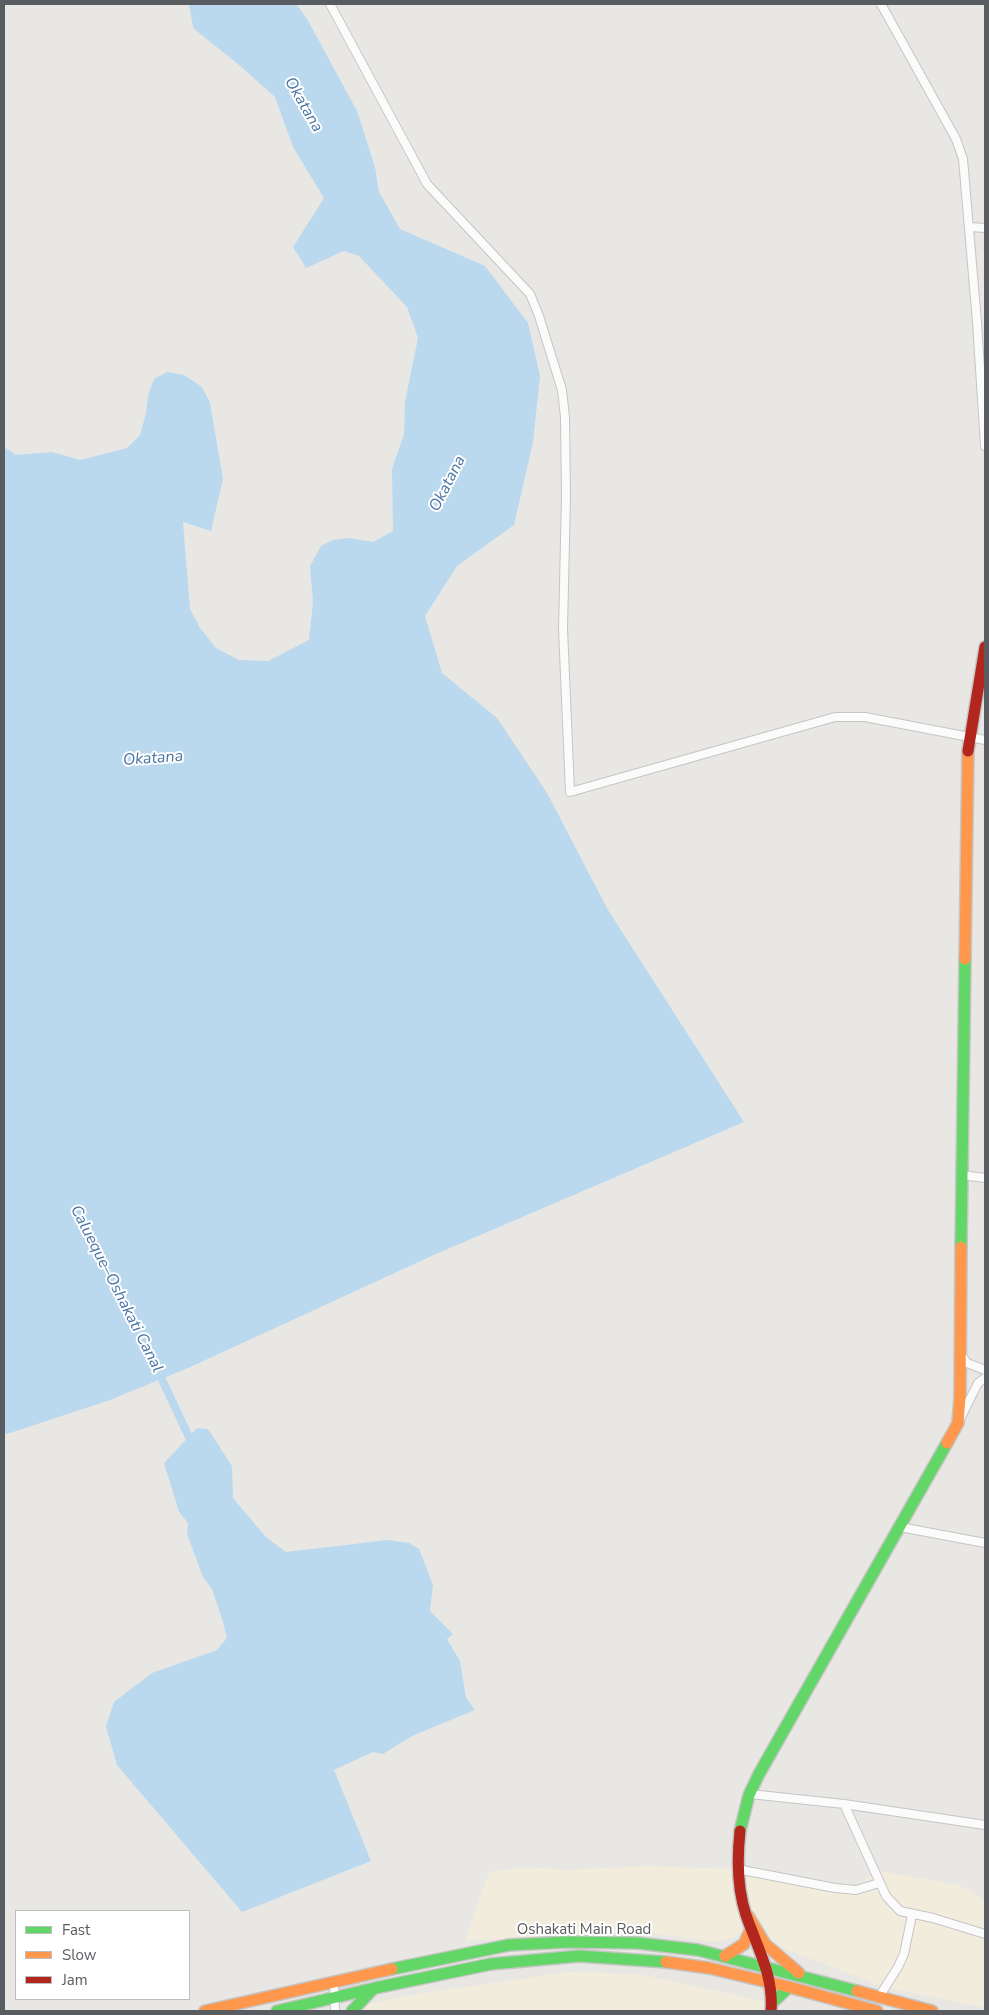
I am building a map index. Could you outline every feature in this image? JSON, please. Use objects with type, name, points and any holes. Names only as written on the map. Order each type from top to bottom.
[{"type":"main road","points":[[771,2007],[766,1967],[742,1899],[737,1869],[739,1832],[750,1794],[777,1740],[958,1423],[969,738],[985,647]]},
{"type":"main road","points":[[748,1916],[765,1944],[804,1976]]},
{"type":"main road","points":[[725,1956],[744,1944],[751,1929]]},
{"type":"main road","points":[[568,1942],[569,1957]]},
{"type":"main road","name":"Oshakati Main Road","points":[[205,2011],[468,1952],[509,1945],[568,1942],[637,1943],[698,1950],[804,1976],[932,2011]]},
{"type":"main road","name":"Oshakati Main Road","points":[[277,2011],[491,1964],[569,1957],[676,1963],[709,1968],[877,2011]]},
{"type":"main road","points":[[771,2007],[789,1987]]},
{"type":"main road","points":[[352,2011],[375,1988]]},
{"type":"main road","points":[[307,2004],[322,2011]]},
{"type":"street","points":[[330,4],[427,184],[530,294],[539,316],[562,390],[565,417],[566,497],[563,629],[570,792],[835,717],[865,716],[985,740]]},
{"type":"street","points":[[881,4],[960,148],[965,172],[981,322],[985,446]]},
{"type":"street","points":[[970,227],[985,228]]},
{"type":"street","points":[[961,1174],[985,1178]]},
{"type":"street","points":[[960,1353],[967,1363],[985,1370]]},
{"type":"street","points":[[958,1423],[978,1383],[985,1378]]},
{"type":"street","points":[[900,1527],[985,1543]]},
{"type":"street","points":[[750,1794],[844,1804],[985,1825]]},
{"type":"street","points":[[844,1804],[879,1883],[886,1896],[900,1911],[933,1918],[985,1934]]},
{"type":"street","points":[[737,1869],[835,1888],[856,1890],[879,1883]]},
{"type":"street","points":[[879,1997],[904,1954],[912,1915]]},
{"type":"street","points":[[334,1983],[335,2011]]},
{"type":"shaded area","points":[[647,1866],[737,1869],[856,1890],[874,1870],[959,1885],[985,1901],[985,2008],[885,1987],[787,1950],[751,1929],[733,1938],[713,1942],[651,1933],[568,1935],[465,1941],[489,1872],[525,1867],[567,1870]]},
{"type":"shaded area","points":[[569,1972],[639,1974],[772,2003],[771,2011],[352,2011],[355,2007],[416,1994]]},
{"type":"water","name":"Okatana","points":[[189,4],[296,4],[306,17],[357,111],[375,167],[379,192],[400,229],[485,266],[528,323],[540,376],[533,442],[514,525],[457,566],[425,616],[442,673],[497,718],[547,793],[608,910],[744,1122],[436,1254],[188,1368],[110,1400],[7,1434],[4,1432],[4,447],[16,455],[52,452],[80,460],[127,448],[140,435],[146,414],[148,396],[154,379],[167,372],[184,375],[202,387],[210,403],[223,479],[211,531],[183,522],[190,609],[200,628],[216,648],[239,660],[268,661],[309,640],[313,602],[310,566],[321,546],[333,540],[349,538],[373,542],[393,531],[392,469],[404,434],[405,402],[418,338],[407,307],[359,256],[344,251],[306,268],[293,247],[324,198],[293,147],[275,97],[193,28]]},
{"type":"water","points":[[197,1428],[208,1429],[232,1466],[233,1498],[266,1537],[286,1552],[388,1540],[409,1543],[419,1549],[433,1585],[430,1611],[453,1634],[447,1639],[460,1661],[466,1698],[475,1710],[412,1736],[383,1754],[373,1752],[334,1770],[371,1861],[242,1912],[117,1765],[106,1727],[114,1702],[152,1673],[217,1650],[227,1638],[212,1589],[203,1577],[187,1534],[188,1523],[179,1512],[164,1463]]},
{"type":"waterway","name":"Calueque–Oshakati Canal","points":[[158,1371],[189,1437]]},
{"type":"traffic: fast","points":[[961,1247],[965,959]]},
{"type":"traffic: fast","points":[[740,1831],[749,1795],[759,1774],[947,1443]]},
{"type":"traffic: fast","points":[[392,1969],[509,1945],[568,1942],[637,1943],[698,1950],[857,1991]]},
{"type":"traffic: fast","points":[[277,2011],[491,1964],[579,1956],[666,1962]]},
{"type":"traffic: fast","points":[[772,2003],[789,1987]]},
{"type":"traffic: fast","points":[[352,2011],[373,1989]]},
{"type":"traffic: slow","points":[[965,959],[968,751]]},
{"type":"traffic: slow","points":[[947,1443],[958,1423],[960,1397],[961,1247]]},
{"type":"traffic: slow","points":[[748,1916],[765,1944],[799,1973]]},
{"type":"traffic: slow","points":[[725,1956],[744,1944],[751,1929]]},
{"type":"traffic: slow","points":[[666,1962],[709,1968],[877,2011]]},
{"type":"traffic: slow","points":[[205,2011],[392,1969]]},
{"type":"traffic: slow","points":[[857,1991],[932,2011]]},
{"type":"traffic: jam","points":[[968,751],[985,647]]},
{"type":"traffic: jam","points":[[740,1831],[738,1852],[739,1884],[746,1915],[767,1974],[770,1986],[771,2011]]}]
